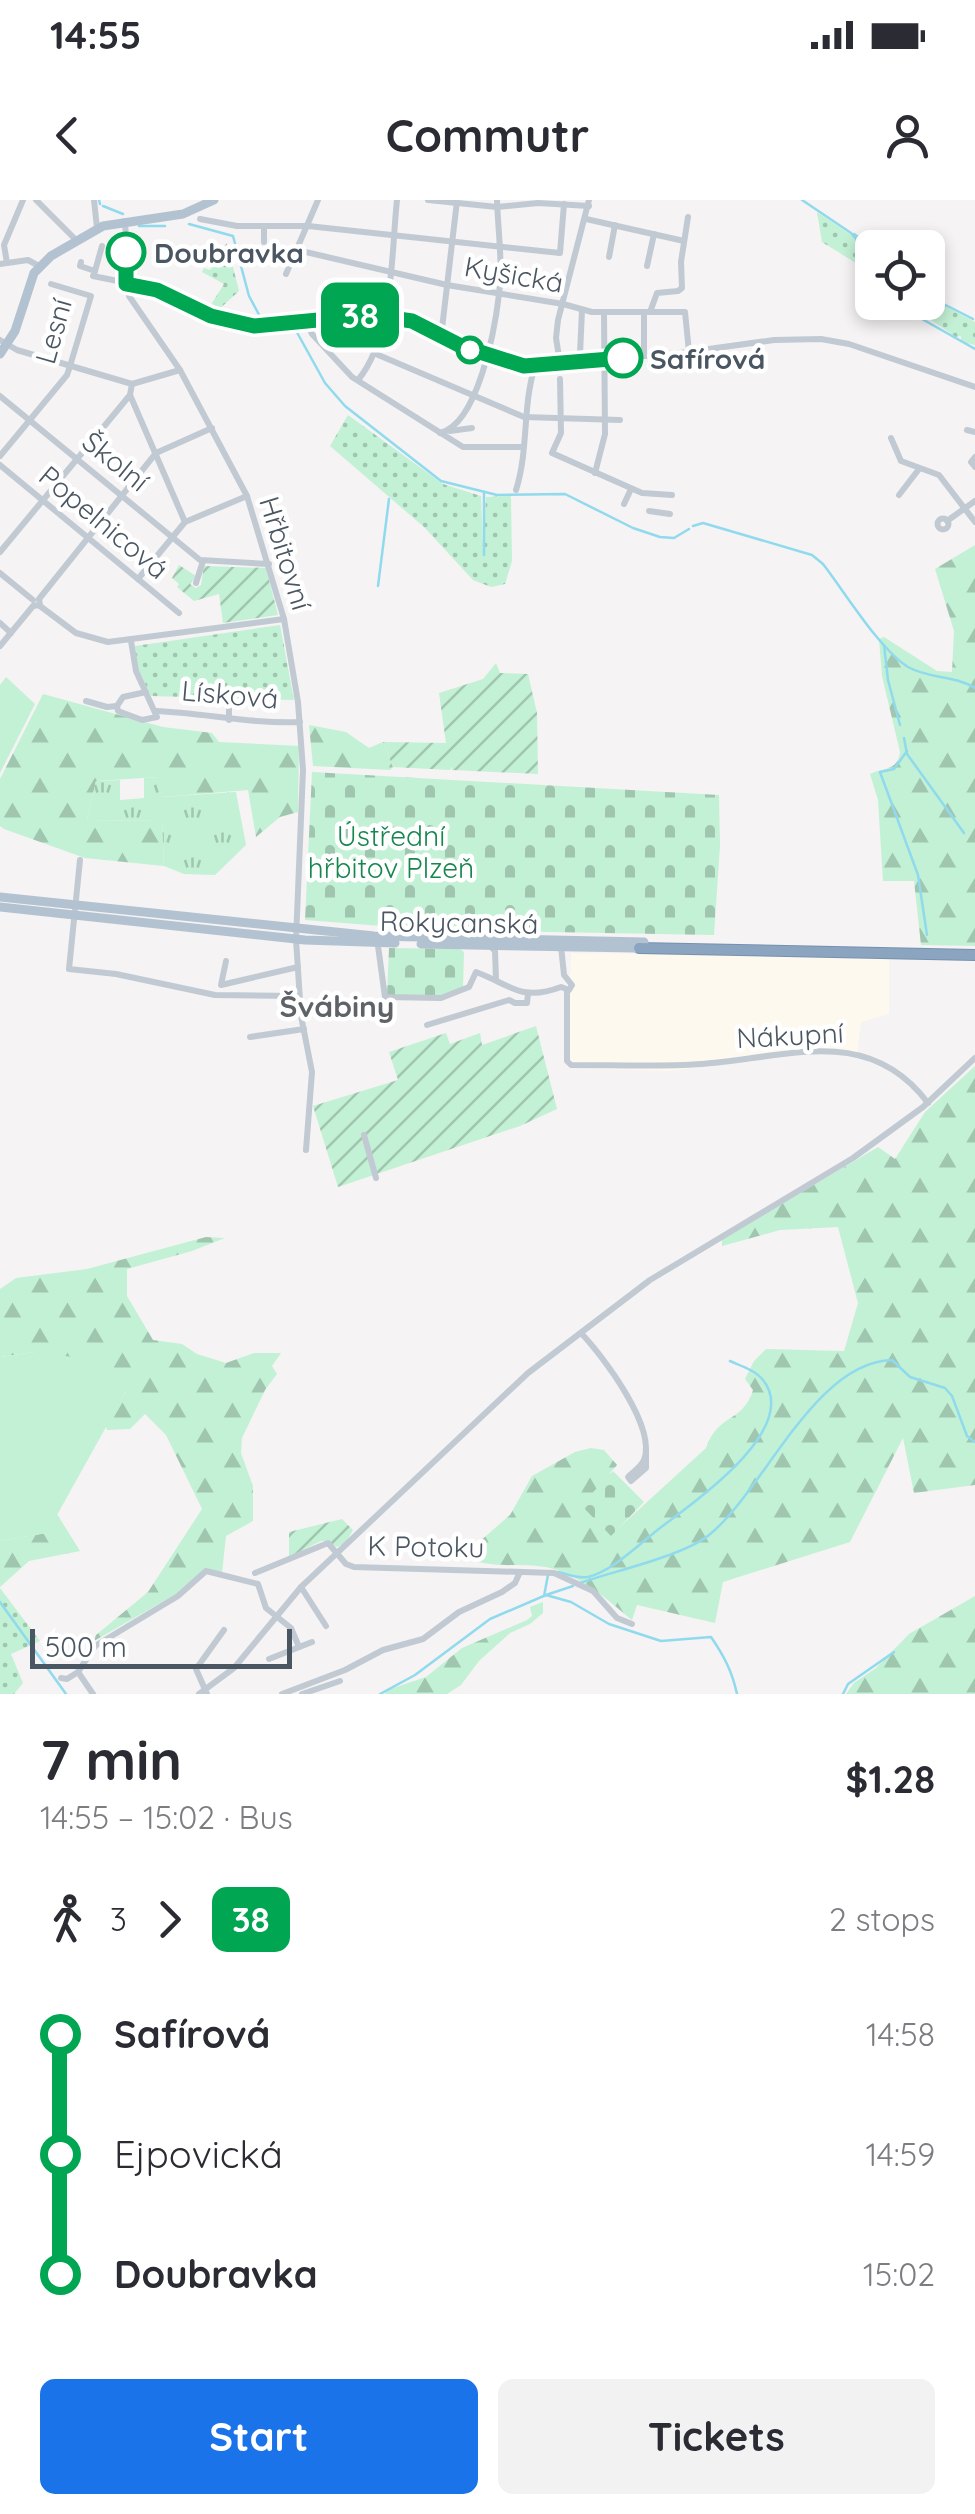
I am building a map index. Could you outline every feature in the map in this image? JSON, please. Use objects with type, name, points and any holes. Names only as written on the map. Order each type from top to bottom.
[{"type":"highway","name":"Rokycanská","points":[[642,945],[918,948]]},
{"type":"highway","points":[[918,948],[975,955]]},
{"type":"highway","points":[[918,948],[975,955]]},
{"type":"main road","points":[[2,346],[39,266],[76,240],[97,228],[183,214],[214,200]]},
{"type":"main road","name":"Rokycanská","points":[[0,897],[75,910],[296,934],[489,945],[561,943]]},
{"type":"main road","name":"Rokycanská","points":[[0,907],[75,910]]},
{"type":"main road","name":"Rokycanská","points":[[296,934],[642,945]]},
{"type":"street","points":[[22,200],[4,246],[4,263],[28,260],[39,266]]},
{"type":"street","points":[[94,200],[97,228]]},
{"type":"street","points":[[286,274],[318,200]]},
{"type":"street","points":[[358,380],[376,354],[397,200]]},
{"type":"street","points":[[428,200],[589,203],[556,338],[560,363]]},
{"type":"street","points":[[40,201],[76,240]]},
{"type":"street","points":[[441,336],[457,202]]},
{"type":"street","points":[[445,432],[467,412],[486,355],[499,293],[497,204]]},
{"type":"street","points":[[200,219],[264,227],[308,226],[560,253],[564,204]]},
{"type":"street","points":[[644,356],[647,312],[657,294],[682,288],[688,217]]},
{"type":"street","points":[[586,219],[684,241]]},
{"type":"street","name":"Hřbitovní","points":[[125,222],[124,284],[131,306],[180,370],[247,496],[284,619],[300,722],[303,786],[296,934],[299,996],[312,1072],[306,1150]]},
{"type":"street","points":[[609,257],[615,225]]},
{"type":"street","points":[[264,227],[264,242]]},
{"type":"street","points":[[648,266],[654,234]]},
{"type":"street","points":[[102,246],[93,276],[157,290],[211,316],[243,325],[307,324],[358,315],[384,317],[412,321],[486,355],[536,366],[774,340],[828,340],[975,386]]},
{"type":"street","name":"Kyšická","points":[[297,250],[447,285],[582,310],[685,312],[689,352]]},
{"type":"street","points":[[81,262],[80,266],[95,271]]},
{"type":"street","name":"Lesní","points":[[0,456],[68,375],[91,296],[56,285]]},
{"type":"street","points":[[580,354],[582,310]]},
{"type":"street","points":[[595,473],[604,446],[604,312]]},
{"type":"street","points":[[307,324],[362,385],[445,432],[463,447],[523,447]]},
{"type":"street","points":[[2,346],[132,384],[180,370]]},
{"type":"street","points":[[376,354],[524,417],[620,420]]},
{"type":"street","points":[[516,490],[523,467],[528,388],[536,366]]},
{"type":"street","points":[[560,379],[562,432],[552,453],[630,489],[672,496]]},
{"type":"street","points":[[0,552],[130,395],[132,384]]},
{"type":"street","points":[[130,395],[185,522]]},
{"type":"street","name":"Školní","points":[[0,396],[203,561]]},
{"type":"street","points":[[0,646],[156,452],[212,428]]},
{"type":"street","points":[[445,432],[472,428]]},
{"type":"street","points":[[892,438],[902,461],[940,475],[975,522]]},
{"type":"street","points":[[975,457],[971,462],[975,467]]},
{"type":"street","name":"Popelnicová","points":[[0,465],[179,613]]},
{"type":"street","points":[[899,494],[920,469]]},
{"type":"street","points":[[624,504],[630,489]]},
{"type":"street","points":[[138,580],[185,522],[247,496]]},
{"type":"street","points":[[660,512],[661,496]]},
{"type":"street","points":[[947,522],[975,500]]},
{"type":"street","points":[[649,511],[670,514]]},
{"type":"street","points":[[196,582],[203,561],[270,564]]},
{"type":"street","points":[[0,573],[35,604],[85,637],[108,642],[284,619]]},
{"type":"street","points":[[0,623],[11,632]]},
{"type":"street","points":[[131,641],[136,671],[156,711]]},
{"type":"street","points":[[86,701],[117,706],[123,697],[146,692]]},
{"type":"street","points":[[229,704],[229,720]]},
{"type":"street","name":"Lísková","points":[[117,706],[122,714],[142,720],[157,718],[156,711],[191,712],[229,720],[300,722]]},
{"type":"street","points":[[80,860],[70,969],[215,994],[299,996]]},
{"type":"street","points":[[427,1025],[567,986],[561,943]]},
{"type":"street","points":[[489,945],[495,951],[496,980]]},
{"type":"street","points":[[378,946],[385,997],[441,998],[469,987],[476,972],[528,998]]},
{"type":"street","points":[[226,961],[221,985],[298,967]]},
{"type":"street","name":"Nákupní","points":[[567,986],[569,1064],[706,1064],[808,1051],[856,1053],[899,1071],[927,1104]]},
{"type":"street","points":[[250,1037],[304,1029]]},
{"type":"street","points":[[224,1630],[196,1669],[204,1692],[234,1668],[302,1588],[502,1395],[650,1280],[854,1158],[927,1104],[975,1058]]},
{"type":"street","points":[[364,1135],[376,1178]]},
{"type":"street","points":[[581,1332],[629,1396],[646,1449],[644,1462],[627,1480]]},
{"type":"street","points":[[255,1573],[323,1543],[338,1553]]},
{"type":"street","name":"K Potoku","points":[[338,1553],[354,1568],[554,1573],[593,1591],[617,1618],[632,1624]]},
{"type":"street","points":[[61,1678],[78,1672],[96,1646],[178,1596],[206,1571],[258,1584],[266,1608],[292,1628],[299,1647]]},
{"type":"street","points":[[282,1694],[340,1673],[383,1650],[412,1644],[459,1612],[502,1592],[520,1572]]},
{"type":"street","points":[[302,1588],[326,1626]]},
{"type":"street","points":[[269,1659],[312,1642]]},
{"type":"street","points":[[78,1672],[93,1694]]},
{"type":"street","points":[[302,1694],[340,1681]]},
{"type":"shaded area","points":[[571,953],[889,956],[889,1014],[861,1022],[857,1055],[816,1052],[669,1071],[568,1068],[564,1061],[564,993],[570,989]]},
{"type":"green space","points":[[817,212],[855,238],[855,262],[822,242]]},
{"type":"green space","points":[[227,243],[239,291],[214,314],[207,311],[224,284],[202,272],[204,268],[210,270]]},
{"type":"green space","points":[[945,306],[975,322],[975,345],[931,320],[945,320]]},
{"type":"green space","points":[[348,415],[443,484],[481,496],[483,545],[486,497],[511,496],[512,561],[505,584],[491,587],[473,580],[424,527],[330,446]]},
{"type":"green space","points":[[975,545],[975,946],[921,945],[914,881],[883,881],[878,800],[870,774],[893,765],[900,752],[882,676],[879,639],[884,637],[937,671],[952,672],[954,631],[935,569]]},
{"type":"green space","points":[[179,565],[196,576],[190,584],[196,588],[201,585],[204,566],[266,568],[278,615],[223,623],[219,594],[194,601],[177,587],[179,584],[172,578]]},
{"type":"green space","points":[[280,625],[294,700],[151,696],[138,669],[135,646]]},
{"type":"green space","points":[[496,663],[500,673],[528,674],[537,713],[538,774],[393,767],[383,742],[446,743],[439,693],[483,679]]},
{"type":"green space","points":[[6,677],[35,704],[0,773],[0,685]]},
{"type":"green space","points":[[43,694],[163,727],[212,733],[219,742],[299,746],[298,812],[280,817],[256,837],[248,790],[161,797],[159,777],[96,781],[87,820],[162,821],[164,866],[85,858],[4,829],[0,826],[0,779]]},
{"type":"green space","points":[[309,725],[346,732],[369,748],[383,742],[393,767],[390,770],[313,766]]},
{"type":"green space","name":"Ústřední hřbitov Plzeň","points":[[312,772],[719,795],[714,935],[434,930],[305,920]]},
{"type":"green space","points":[[160,777],[161,797],[236,792],[246,845],[215,875],[184,874],[164,866],[162,821],[87,820],[96,781],[120,780],[120,800],[144,798],[144,778]]},
{"type":"green space","points":[[389,948],[460,949],[464,952],[463,987],[438,996],[387,995]]},
{"type":"green space","points":[[536,1026],[557,1109],[520,1126],[338,1187],[313,1106],[398,1080],[389,1052],[446,1033],[450,1044],[480,1033],[482,1045]]},
{"type":"green space","points":[[975,1066],[975,1485],[914,1493],[903,1438],[850,1542],[723,1582],[715,1623],[637,1605],[632,1620],[592,1588],[557,1570],[475,1561],[479,1542],[510,1515],[532,1476],[575,1452],[604,1450],[617,1465],[610,1473],[611,1535],[706,1448],[717,1429],[749,1401],[753,1390],[745,1379],[766,1349],[844,1351],[858,1303],[838,1227],[780,1230],[722,1246],[722,1239],[878,1147],[895,1159],[925,1112]]},
{"type":"green space","points":[[206,1237],[225,1238],[127,1269],[127,1296],[153,1340],[182,1344],[197,1354],[226,1363],[254,1353],[281,1353],[272,1366],[277,1374],[242,1438],[241,1453],[253,1486],[253,1521],[226,1536],[222,1573],[205,1570],[176,1594],[94,1641],[96,1635],[148,1592],[202,1509],[166,1435],[145,1414],[130,1429],[107,1430],[105,1423],[126,1392],[34,1352],[0,1357],[0,1289],[16,1278],[87,1269]]},
{"type":"green space","points":[[34,1352],[73,1357],[126,1391],[47,1533],[0,1541],[0,1357]]},
{"type":"green space","points":[[613,1471],[644,1502],[611,1536],[581,1505]]},
{"type":"green space","points":[[57,1514],[80,1551],[29,1561],[0,1587],[0,1541],[46,1533]]},
{"type":"green space","points":[[342,1519],[353,1530],[346,1542],[337,1547],[321,1541],[289,1557],[289,1532]]},
{"type":"green space","points":[[0,1588],[40,1641],[11,1654],[23,1683],[14,1694],[0,1694]]},
{"type":"green space","points":[[975,1596],[975,1694],[846,1694],[909,1634]]},
{"type":"green space","points":[[543,1602],[543,1613],[510,1633],[479,1661],[461,1685],[447,1694],[385,1694],[426,1677],[462,1648],[527,1620],[532,1616],[530,1607]]},
{"type":"waterway","points":[[99,200],[100,204]]},
{"type":"waterway","points":[[802,200],[855,238]]},
{"type":"waterway","points":[[103,206],[123,214]]},
{"type":"waterway","points":[[189,224],[233,236],[249,296],[263,322]]},
{"type":"waterway","points":[[139,226],[165,226]]},
{"type":"waterway","points":[[945,305],[973,319]]},
{"type":"waterway","points":[[924,320],[975,349]]},
{"type":"waterway","points":[[277,328],[294,327],[325,383],[345,406],[441,481],[497,495],[565,494],[660,537],[674,538],[689,529]]},
{"type":"waterway","points":[[484,492],[484,555]]},
{"type":"waterway","points":[[378,586],[389,499]]},
{"type":"waterway","points":[[693,526],[703,523],[812,555],[897,659],[916,671],[975,688]]},
{"type":"waterway","points":[[884,645],[900,725]]},
{"type":"waterway","points":[[904,738],[907,754],[964,833]]},
{"type":"waterway","points":[[907,751],[894,769],[880,772],[918,875],[927,935]]},
{"type":"waterway","points":[[580,1583],[666,1556],[709,1535],[814,1405],[838,1382],[864,1366],[892,1360],[910,1377],[945,1388],[952,1396],[967,1436],[975,1442]]},
{"type":"waterway","points":[[558,1572],[588,1577],[618,1562],[740,1462],[768,1420],[771,1399],[760,1377],[730,1361]]},
{"type":"waterway","points":[[544,1596],[548,1575]]},
{"type":"waterway","points":[[546,1595],[573,1586]]},
{"type":"waterway","points":[[380,1694],[415,1675],[490,1619],[546,1595],[571,1602],[609,1624],[661,1641],[711,1637],[727,1664],[737,1694]]},
{"type":"waterway","points":[[0,1602],[66,1694]]},
{"type":"waterway","points":[[843,1694],[848,1684],[894,1652]]},
{"type":"bus line","name":"38","points":[[126,252],[126,284],[157,290],[211,316],[243,325],[371,315],[412,321],[461,346],[524,366],[623,358]]},
{"type":"place","name":"Doubravka","points":[[126,252]]},
{"type":"place","name":"Safírová","points":[[623,358]]},
{"type":"district","name":"Švábiny","points":[[337,1006]]}]
